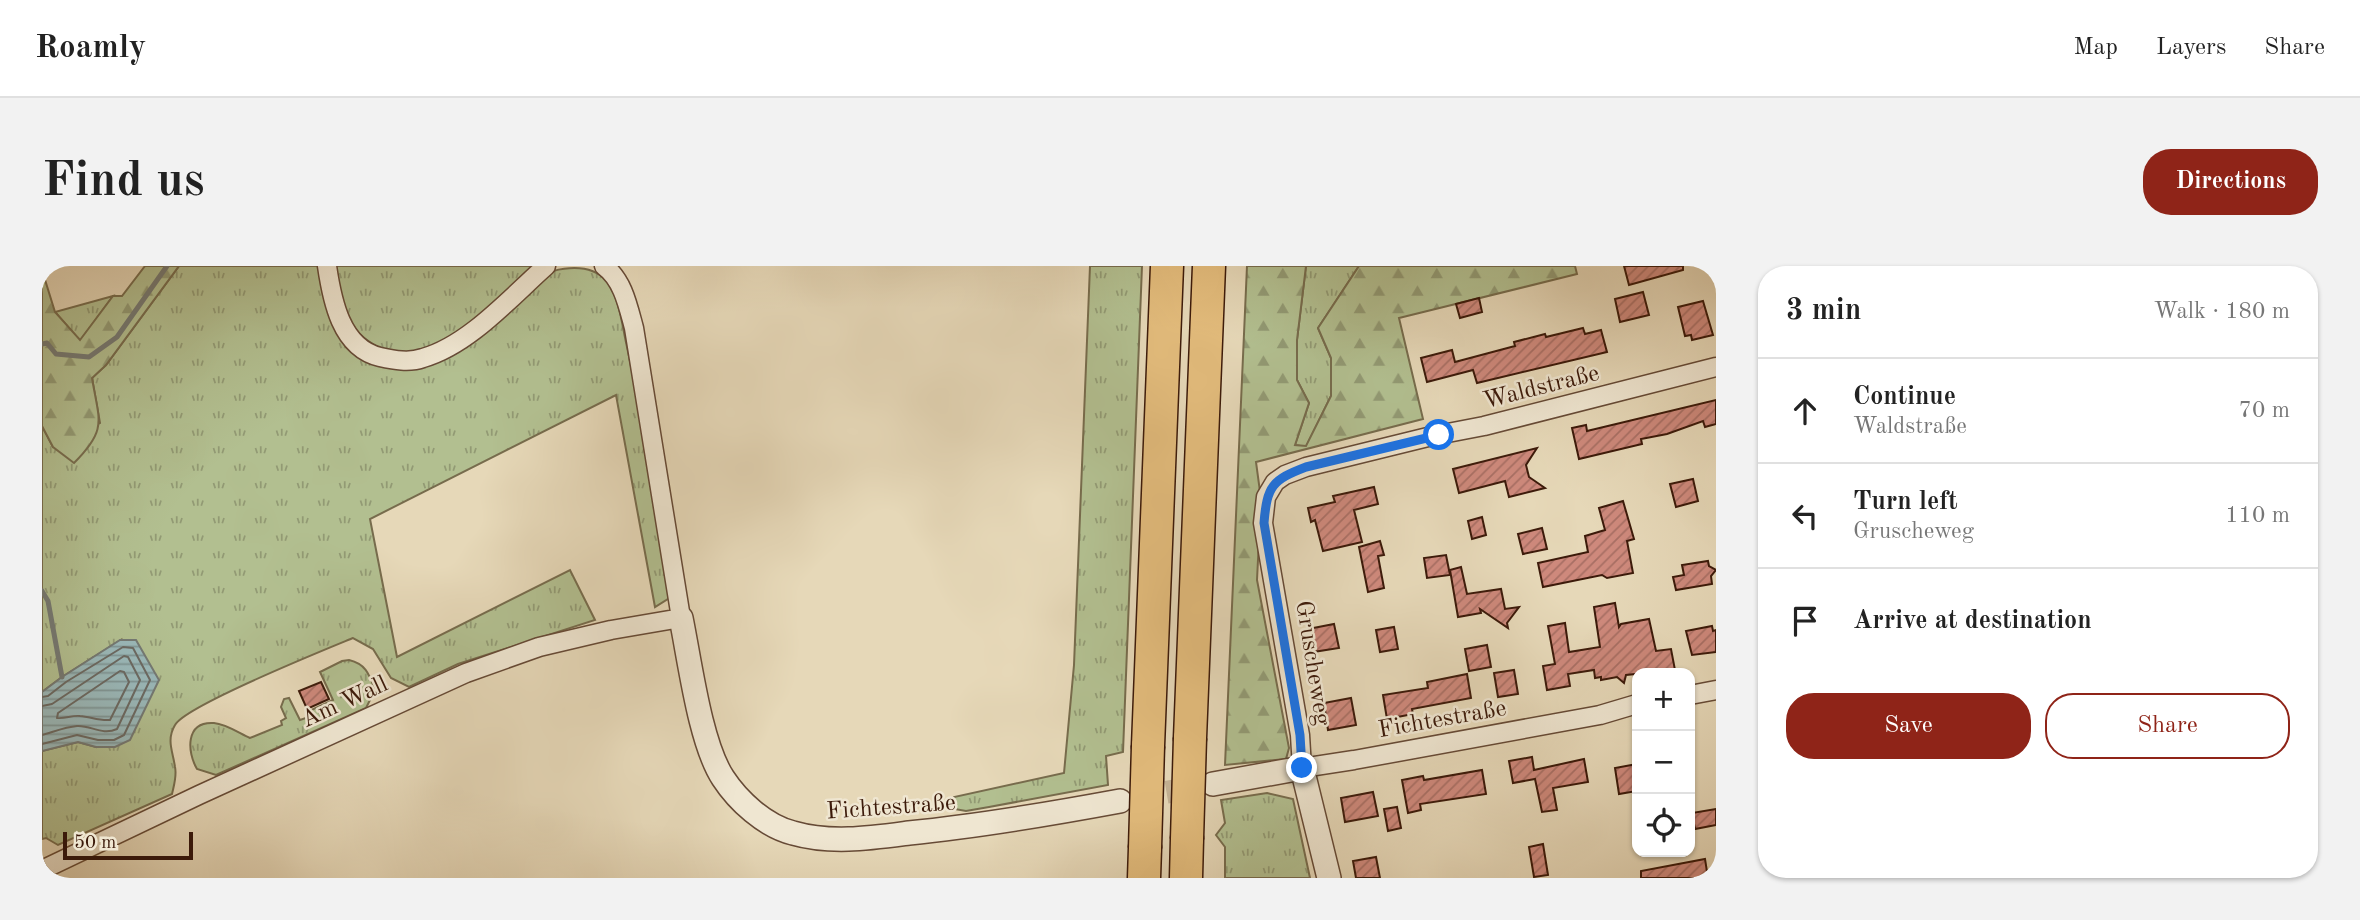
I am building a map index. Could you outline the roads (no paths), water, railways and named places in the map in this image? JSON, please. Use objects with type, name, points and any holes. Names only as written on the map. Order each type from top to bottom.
[{"type":"highway","points":[[1145,863],[1167,266]]},
{"type":"highway","points":[[1185,878],[1209,266]]},
{"type":"street","points":[[327,266],[335,309],[343,327],[356,343],[372,355],[398,361],[422,359],[447,348],[477,328],[546,266]]},
{"type":"street","points":[[604,266],[618,283],[634,328],[681,618]]},
{"type":"street","name":"Waldstraße","points":[[1266,497],[1276,482],[1285,475],[1306,467],[1484,426],[1716,367]]},
{"type":"street","name":"Gruscheweg","points":[[1266,497],[1264,523],[1300,735],[1302,768],[1328,878]]},
{"type":"street","name":"Fichtestraße","points":[[681,618],[704,730],[711,754],[722,776],[751,809],[791,833],[851,840],[990,824],[1120,801]]},
{"type":"street","name":"Am Wall","points":[[42,870],[466,673],[539,648],[611,630],[681,618]]},
{"type":"street","points":[[1695,694],[1716,690]]},
{"type":"street","name":"Fichtestraße","points":[[1213,784],[1592,717],[1632,705]]},
{"type":"water","points":[[120,640],[136,640],[159,680],[130,740],[115,747],[96,747],[78,742],[42,751],[42,692]]},
{"type":"waterway","points":[[42,344],[47,343],[56,354],[89,357],[117,337],[167,266]]},
{"type":"waterway","points":[[42,591],[48,601],[62,677]]},
{"type":"tunnel","points":[[1133,798],[1203,786]]}]
